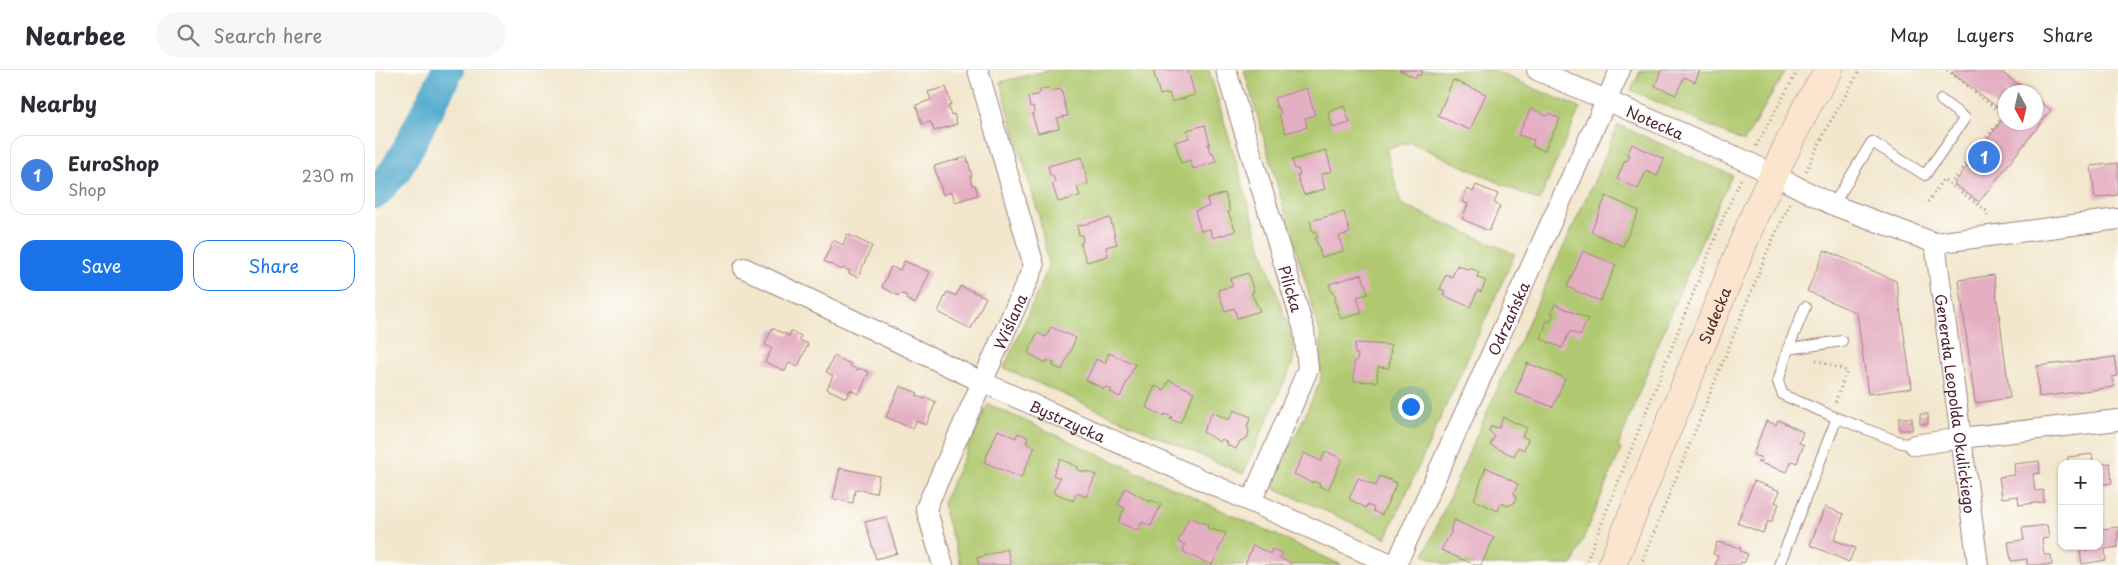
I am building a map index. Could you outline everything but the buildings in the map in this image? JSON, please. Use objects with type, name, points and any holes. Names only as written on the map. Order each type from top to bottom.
[{"type":"street","name":"Wiślana","points":[[943,565],[926,508],[1034,266],[979,70]]},
{"type":"street","name":"Pilicka","points":[[1226,70],[1304,330],[1308,369],[1251,502]]},
{"type":"street","name":"Notecka","points":[[1537,70],[1748,162],[1833,205],[1935,243]]},
{"type":"street","name":"Odrzańska","points":[[1394,565],[1619,70]]},
{"type":"street","name":"Sudecka","points":[[1612,565],[1732,268],[1772,175],[1807,106],[1829,70]]},
{"type":"street","points":[[1935,243],[2118,219]]},
{"type":"street","name":"Generała Leopolda Okulickiego","points":[[1935,243],[1978,565]]},
{"type":"street","name":"Bystrzycka","points":[[744,268],[982,382],[1394,565]]},
{"type":"street","points":[[1915,446],[1961,438],[2117,424]]},
{"type":"lane","points":[[1833,205],[1873,142],[1925,175],[1965,118],[1941,100]]},
{"type":"lane","points":[[1805,307],[1788,349],[1778,382],[1783,395],[1837,418],[1902,443],[1915,446]]},
{"type":"lane","points":[[1788,349],[1843,340]]},
{"type":"lane","points":[[1779,565],[1837,418]]},
{"type":"path","points":[[1585,565],[1724,216],[1769,120],[1798,70]]},
{"type":"path","points":[[1641,565],[1768,250],[1829,126],[1860,70]]},
{"type":"path","points":[[1928,202],[1943,179],[1987,211],[1989,221]]},
{"type":"path","points":[[1788,349],[1847,371],[1834,407]]},
{"type":"green space","points":[[1050,70],[1209,70],[1260,243],[1295,348],[1292,365],[1243,474],[1004,368],[1049,266],[1039,216],[1000,82]]},
{"type":"green space","points":[[1244,70],[1492,70],[1580,108],[1539,201],[1410,142],[1386,149],[1401,204],[1515,254],[1386,538],[1272,487],[1321,380],[1321,336]]},
{"type":"green space","points":[[1641,70],[1786,70],[1744,142],[1631,90]]},
{"type":"green space","points":[[1618,125],[1732,175],[1672,310],[1618,447],[1621,449],[1572,565],[1447,565],[1424,555],[1494,396],[1595,179]]},
{"type":"green space","points":[[988,404],[1342,565],[961,565],[943,502]]},
{"type":"waterway","points":[[375,193],[395,171],[448,70]]},
{"type":"place","name":"EuroShop","points":[[1984,157]]}]
